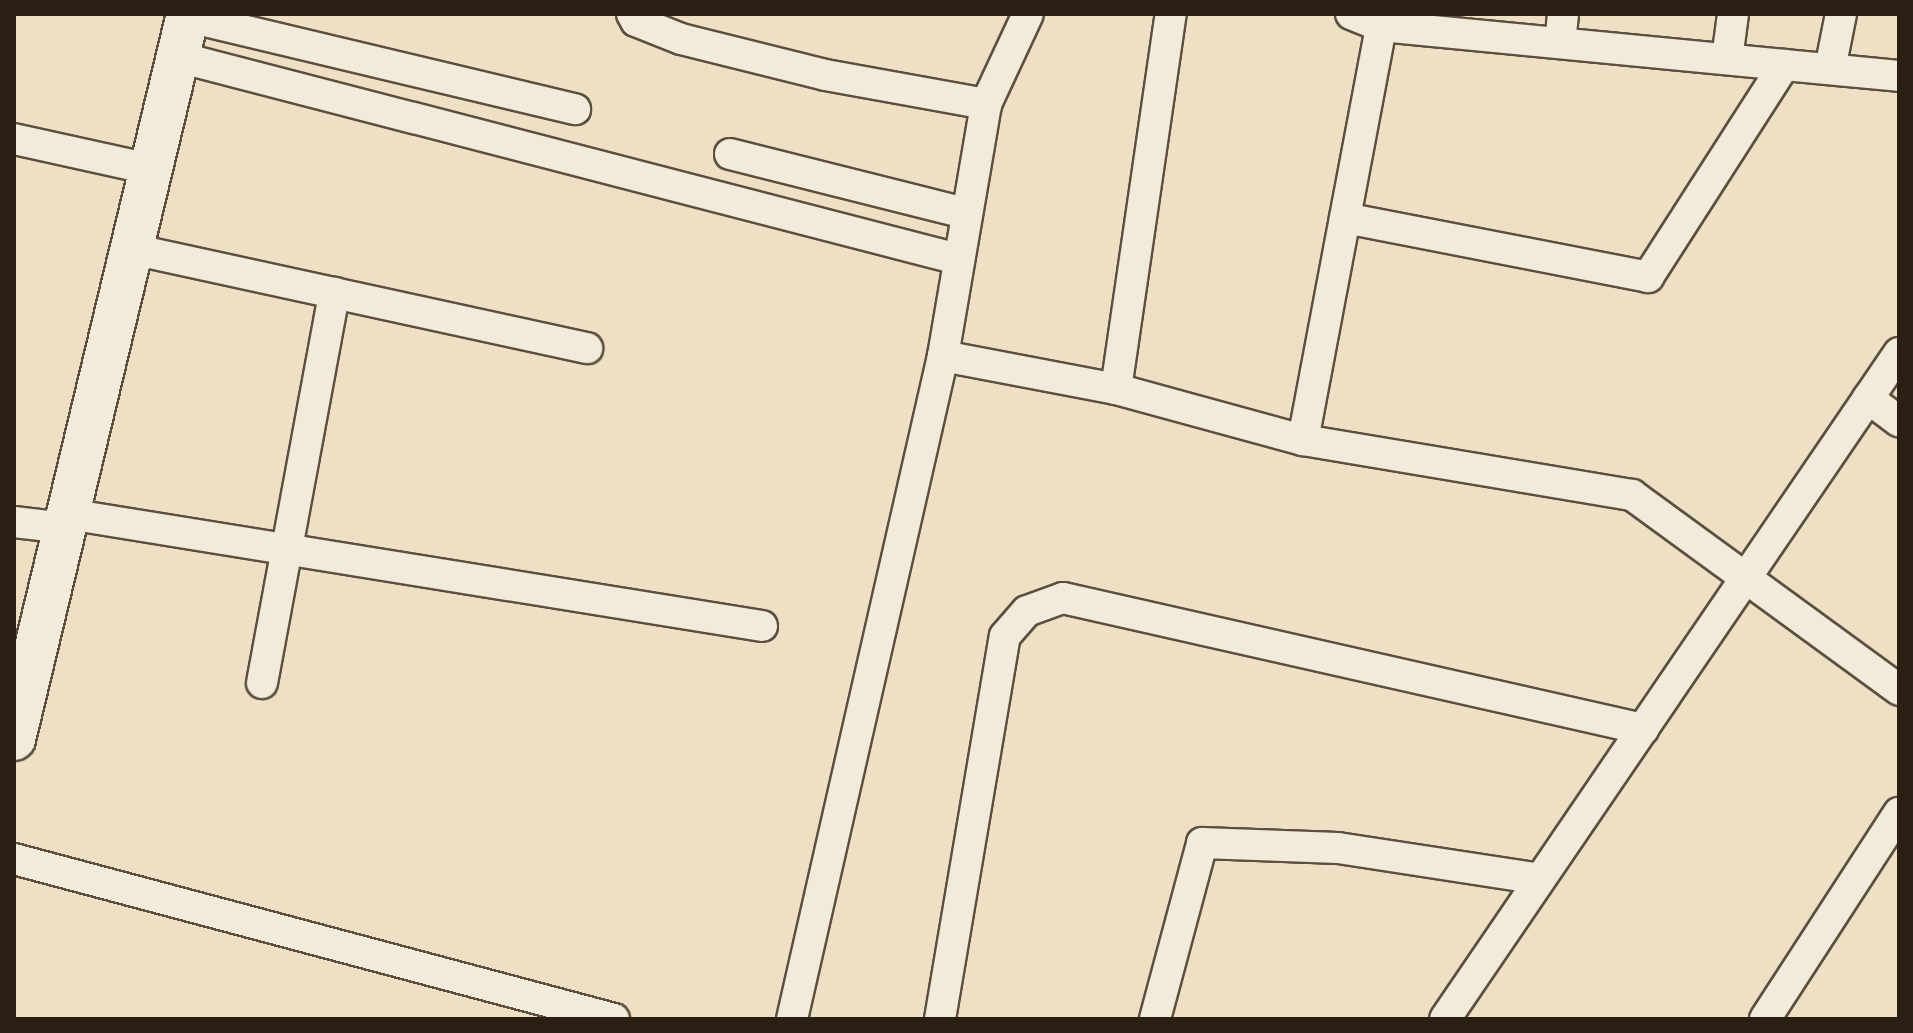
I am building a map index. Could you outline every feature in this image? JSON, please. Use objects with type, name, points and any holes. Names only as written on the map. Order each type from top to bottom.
[{"type":"street","points":[[632,14],[636,21],[681,39],[825,75],[986,104]]},
{"type":"street","points":[[792,1019],[943,356],[986,104],[1028,14]]},
{"type":"street","points":[[1116,389],[1171,14]]},
{"type":"street","points":[[1351,14],[1381,26],[1561,29],[1727,59],[1899,76]]},
{"type":"street","points":[[1727,59],[1733,14]]},
{"type":"street","points":[[1830,69],[1841,14]]},
{"type":"street","points":[[1303,440],[1381,26]]},
{"type":"street","points":[[185,29],[575,109]]},
{"type":"street","points":[[15,731],[185,29]]},
{"type":"street","points":[[185,29],[958,259]]},
{"type":"street","points":[[1345,218],[1648,277],[1784,65]]},
{"type":"street","points":[[14,139],[151,169]]},
{"type":"street","points":[[730,154],[965,213]]},
{"type":"street","points":[[132,249],[587,348]]},
{"type":"street","points":[[262,683],[334,293]]},
{"type":"street","points":[[1445,1019],[1899,353]]},
{"type":"street","points":[[943,356],[1116,389],[1303,440],[1632,495],[1899,690]]},
{"type":"street","points":[[1868,398],[1899,421]]},
{"type":"street","points":[[14,522],[66,521],[287,549],[762,626]]},
{"type":"street","points":[[940,1019],[1005,636],[1027,611],[1063,598],[1643,729]]},
{"type":"street","points":[[1765,1019],[1899,813]]},
{"type":"street","points":[[1155,1019],[1202,843],[1338,848],[1540,879]]},
{"type":"street","points":[[14,859],[614,1019]]}]
